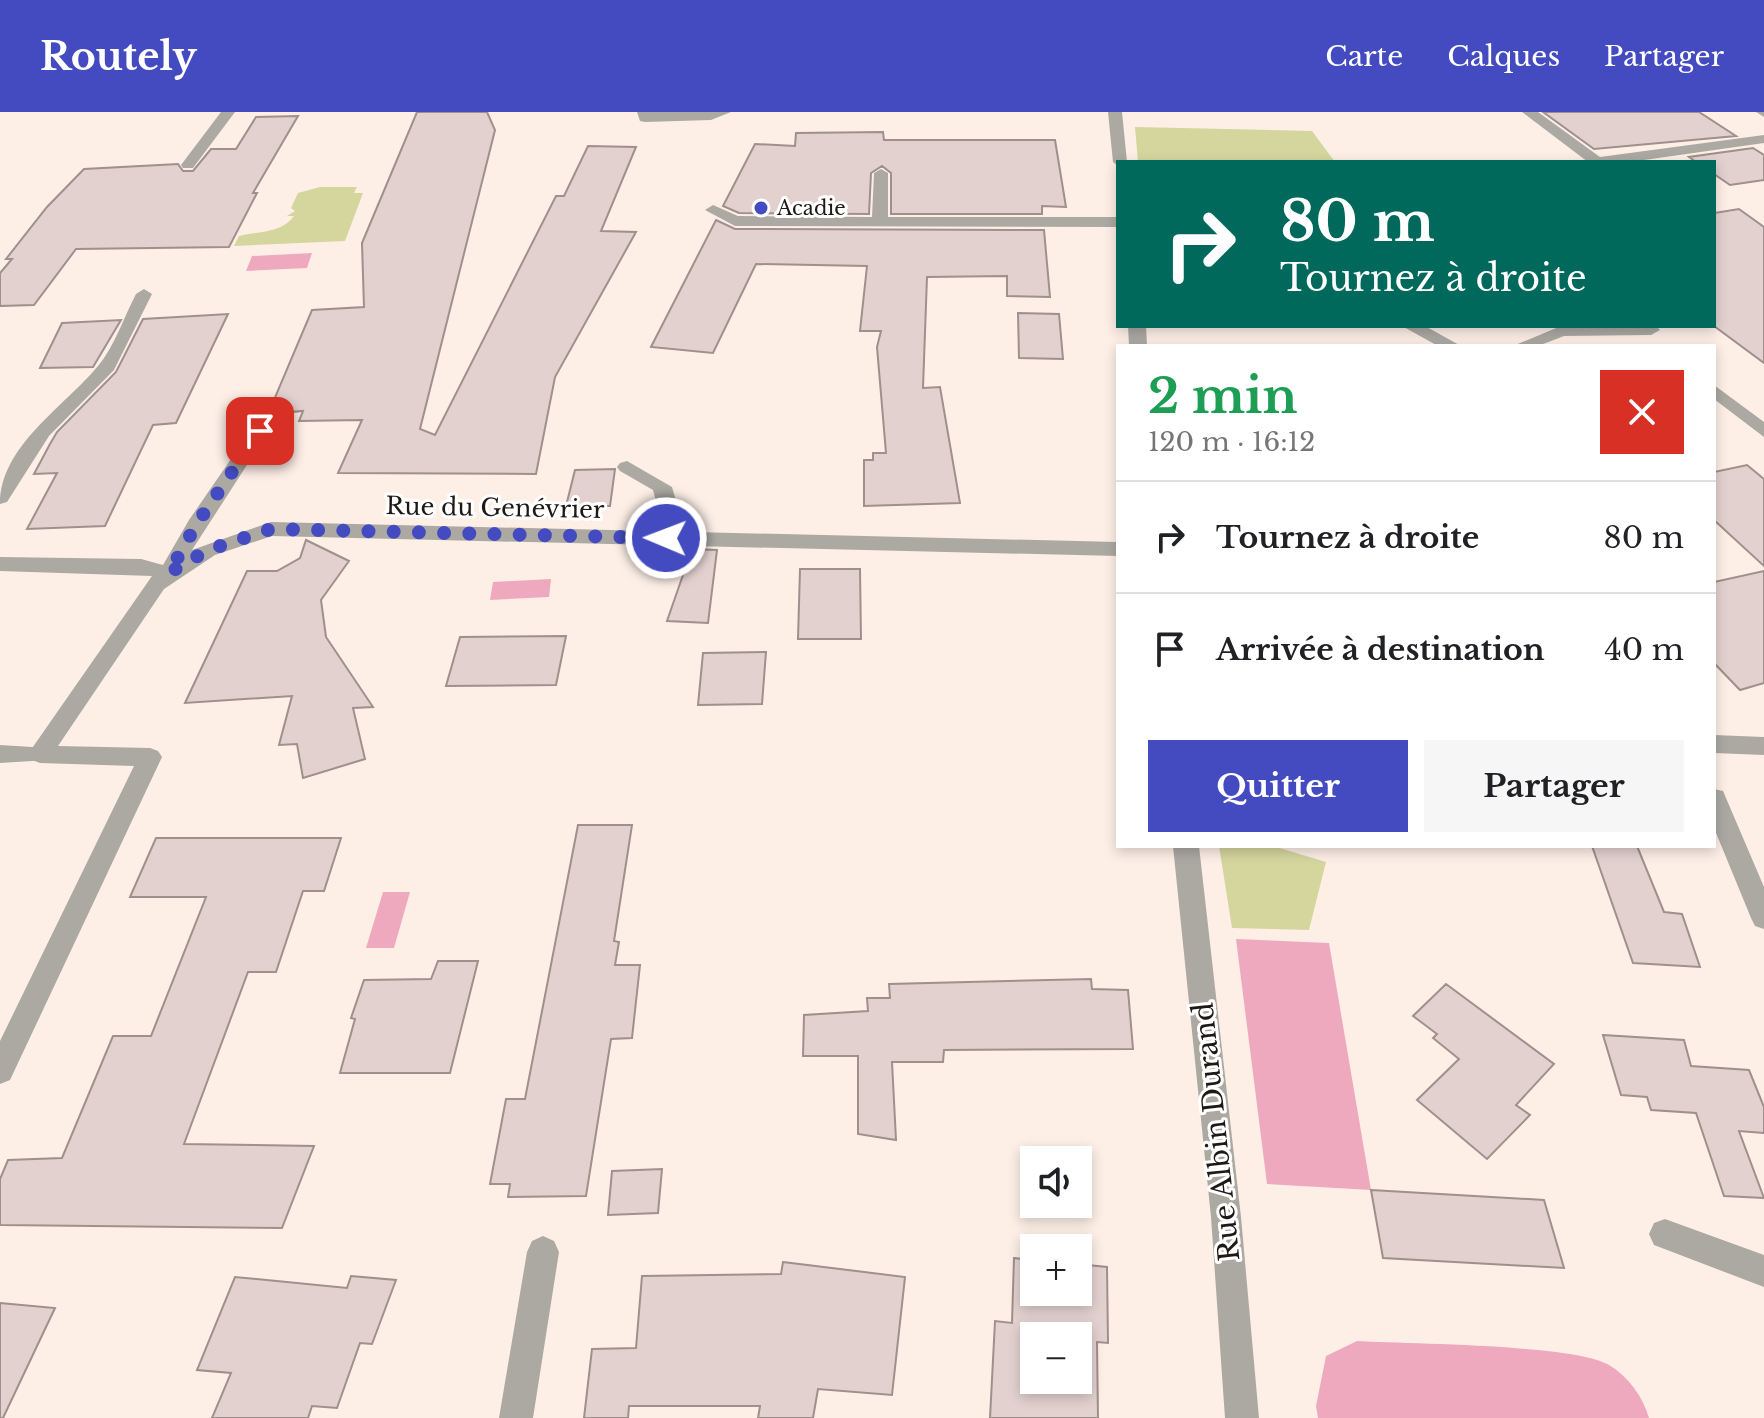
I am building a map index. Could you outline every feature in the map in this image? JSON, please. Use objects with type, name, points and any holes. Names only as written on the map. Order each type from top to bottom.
[{"type":"street","points":[[188,165],[228,112]]},
{"type":"street","points":[[644,112],[645,118],[711,116],[724,112]]},
{"type":"street","points":[[1115,112],[1120,160]]},
{"type":"street","points":[[1529,112],[1594,160]]},
{"type":"street","points":[[1612,160],[1764,139]]},
{"type":"street","points":[[880,222],[881,173]]},
{"type":"street","points":[[713,210],[735,221],[1116,222]]},
{"type":"street","points":[[0,498],[42,433],[108,366],[144,294]]},
{"type":"street","points":[[1415,328],[1448,344]]},
{"type":"street","points":[[1527,344],[1562,331],[1650,328],[1663,344]]},
{"type":"street","points":[[1716,392],[1764,431]]},
{"type":"street","points":[[40,754],[156,584],[169,573],[196,525],[260,431]]},
{"type":"street","points":[[627,467],[662,487],[668,508],[666,538]]},
{"type":"street","name":"Rue du Genévrier","points":[[169,573],[208,550],[271,529],[1116,549]]},
{"type":"street","points":[[0,564],[141,566],[169,573]]},
{"type":"street","points":[[1716,744],[1764,746]]},
{"type":"street","points":[[0,754],[150,757],[0,1071]]},
{"type":"street","points":[[1716,803],[1764,918]]},
{"type":"street","name":"Rue Albin Durand","points":[[1186,848],[1226,1217],[1242,1418]]},
{"type":"street","points":[[1665,1234],[1764,1271]]},
{"type":"street","points":[[516,1418],[543,1252]]},
{"type":"green space","points":[[1135,127],[1312,131],[1334,160],[1138,160]]},
{"type":"green space","points":[[320,187],[357,187],[354,193],[363,193],[345,241],[234,246],[239,236],[276,229],[289,222],[294,216],[287,216],[295,211],[291,208],[298,193]]},
{"type":"green space","points":[[1219,848],[1280,848],[1326,862],[1309,930],[1232,928]]},
{"type":"shaded area","points":[[312,253],[307,268],[246,271],[252,256]]},
{"type":"shaded area","points":[[551,579],[549,597],[490,600],[493,582]]},
{"type":"shaded area","points":[[383,892],[410,892],[394,948],[366,948]]},
{"type":"shaded area","points":[[1236,939],[1329,943],[1371,1190],[1267,1184]]},
{"type":"shaded area","points":[[1357,1341],[1527,1349],[1590,1358],[1609,1365],[1629,1382],[1639,1395],[1649,1418],[1318,1418],[1316,1406],[1326,1356]]},
{"type":"building","points":[[417,112],[487,112],[495,130],[420,429],[435,435],[556,196],[564,196],[588,146],[636,147],[601,231],[636,232],[555,377],[536,474],[338,473],[362,420],[299,421],[303,411],[268,414],[312,310],[364,307],[362,243]]},
{"type":"building","points":[[1543,112],[1699,112],[1736,136],[1594,149]]},
{"type":"building","points":[[298,116],[253,193],[257,193],[229,247],[76,249],[34,305],[0,306],[0,273],[12,259],[6,259],[47,207],[84,169],[178,164],[183,171],[193,171],[211,149],[236,149],[256,117]]},
{"type":"building","points":[[883,132],[884,140],[1055,140],[1066,207],[1042,206],[1042,214],[891,214],[891,173],[882,166],[871,173],[869,214],[739,213],[723,206],[755,144],[795,146],[796,133]]},
{"type":"building","points":[[1753,148],[1764,155],[1764,180],[1730,185],[1716,175],[1716,160],[1693,160],[1689,157]]},
{"type":"building","points":[[1739,209],[1764,227],[1764,363],[1716,327],[1716,213]]},
{"type":"building","points":[[716,220],[735,229],[1044,230],[1050,297],[1007,296],[1007,276],[927,277],[923,388],[940,387],[960,503],[864,506],[864,460],[873,460],[873,453],[886,453],[877,347],[881,331],[860,331],[867,266],[756,264],[713,353],[651,347]]},
{"type":"building","points":[[1018,313],[1059,314],[1063,359],[1019,358]]},
{"type":"building","points":[[228,314],[176,423],[153,425],[105,526],[27,529],[57,473],[34,474],[50,444],[57,432],[116,372],[143,319]]},
{"type":"building","points":[[121,320],[93,367],[40,368],[62,323]]},
{"type":"building","points":[[1747,465],[1764,479],[1764,566],[1716,522],[1716,472]]},
{"type":"building","points":[[615,469],[610,506],[566,506],[575,470]]},
{"type":"building","points":[[306,540],[349,561],[321,600],[326,637],[373,707],[353,708],[365,759],[303,778],[297,744],[279,745],[292,696],[185,703],[247,571],[277,571],[300,558]]},
{"type":"building","points":[[692,549],[717,550],[708,623],[667,621]]},
{"type":"building","points":[[800,569],[860,569],[861,639],[798,639]]},
{"type":"building","points":[[1764,571],[1764,683],[1740,690],[1716,665],[1716,582]]},
{"type":"building","points":[[566,636],[556,685],[446,686],[460,637]]},
{"type":"building","points":[[766,652],[762,704],[698,705],[703,653]]},
{"type":"building","points":[[578,825],[632,825],[614,941],[619,942],[615,965],[640,965],[632,1038],[611,1039],[586,1196],[508,1197],[510,1184],[490,1184],[506,1099],[525,1099]]},
{"type":"building","points":[[156,838],[341,838],[324,891],[303,891],[276,972],[248,972],[184,1144],[314,1146],[282,1228],[0,1225],[0,1179],[8,1160],[62,1158],[113,1036],[151,1036],[206,897],[130,897]]},
{"type":"building","points":[[1593,848],[1638,848],[1664,912],[1682,914],[1700,967],[1633,963]]},
{"type":"building","points":[[438,961],[478,961],[450,1073],[340,1073],[355,1019],[351,1018],[364,980],[431,979]]},
{"type":"building","points":[[1091,979],[1092,989],[1128,990],[1133,1049],[944,1050],[943,1062],[892,1062],[896,1140],[858,1134],[858,1056],[803,1056],[804,1015],[868,1011],[867,998],[890,998],[889,984]]},
{"type":"building","points":[[1446,984],[1554,1064],[1516,1105],[1530,1115],[1487,1159],[1417,1100],[1459,1059],[1433,1038],[1437,1034],[1413,1016]]},
{"type":"building","points":[[1603,1035],[1684,1040],[1691,1066],[1749,1070],[1764,1107],[1764,1133],[1739,1131],[1764,1198],[1724,1196],[1696,1113],[1651,1110],[1647,1097],[1621,1095]]},
{"type":"building","points":[[662,1169],[658,1213],[608,1215],[612,1171]]},
{"type":"building","points":[[1371,1190],[1544,1200],[1564,1268],[1383,1258]]},
{"type":"building","points":[[1014,1258],[1020,1259],[1020,1306],[1092,1306],[1092,1265],[1107,1267],[1108,1343],[1097,1342],[1098,1418],[990,1418],[995,1321],[1012,1323]]},
{"type":"building","points":[[783,1262],[905,1277],[892,1395],[818,1389],[813,1418],[758,1418],[760,1406],[629,1406],[628,1418],[584,1418],[592,1349],[636,1348],[642,1276],[781,1274]]},
{"type":"building","points":[[351,1276],[396,1280],[372,1344],[360,1343],[337,1408],[312,1406],[308,1418],[212,1418],[231,1373],[197,1370],[235,1277],[347,1288]]},
{"type":"building","points":[[0,1303],[55,1308],[3,1418],[0,1418]]},
{"type":"place","name":"Acadie","points":[[761,208]]},
{"type":"route","points":[[260,431],[196,525],[169,573],[208,550],[271,529],[666,538]]}]
